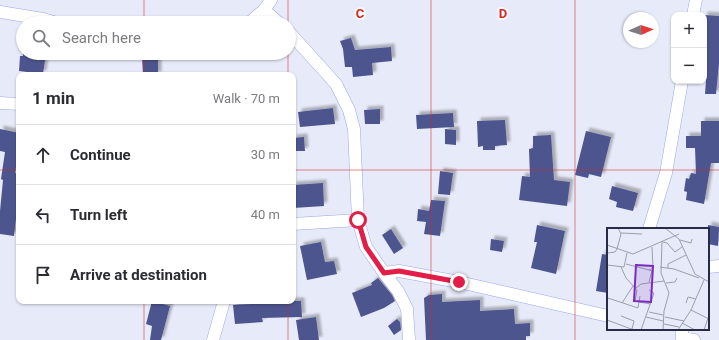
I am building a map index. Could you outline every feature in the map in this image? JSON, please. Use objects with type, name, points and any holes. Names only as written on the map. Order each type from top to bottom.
[{"type":"street","points":[[257,16],[264,10],[271,0]]},
{"type":"street","points":[[694,12],[696,0]]},
{"type":"street","points":[[264,10],[271,16]]},
{"type":"street","points":[[0,12],[25,16]]},
{"type":"street","points":[[296,40],[336,84],[349,110],[354,129],[358,220],[366,247],[398,291],[407,309],[409,340]]},
{"type":"street","points":[[649,228],[666,173],[681,84]]},
{"type":"street","points":[[0,103],[16,104]]},
{"type":"street","points":[[296,224],[358,220]]},
{"type":"street","points":[[709,267],[719,266]]},
{"type":"street","points":[[384,273],[399,271],[459,282],[607,316]]},
{"type":"street","points":[[213,340],[223,304]]},
{"type":"street","points":[[682,330],[682,338],[694,340]]},
{"type":"building","points":[[707,15],[719,16],[719,63],[716,94],[705,94],[706,84],[707,84]]},
{"type":"building","points":[[351,38],[355,50],[391,47],[392,61],[372,63],[373,75],[353,77],[352,67],[345,67],[343,49],[340,41]]},
{"type":"building","points":[[20,60],[45,60],[43,72],[19,71]]},
{"type":"building","points":[[142,60],[158,60],[158,72],[143,72]]},
{"type":"building","points":[[333,108],[335,124],[300,127],[298,112]]},
{"type":"building","points":[[380,109],[380,124],[365,124],[364,110]]},
{"type":"building","points":[[453,113],[454,127],[417,129],[416,115]]},
{"type":"building","points":[[505,120],[507,145],[495,146],[495,150],[483,150],[483,146],[478,147],[477,121]]},
{"type":"building","points":[[701,121],[719,121],[719,163],[711,163],[704,204],[686,200],[687,192],[684,191],[686,178],[689,179],[691,173],[696,174],[695,148],[686,148],[686,136],[701,136]]},
{"type":"building","points":[[0,129],[16,132],[16,218],[14,236],[0,234],[0,211],[3,180],[1,179],[5,152],[0,151]]},
{"type":"building","points":[[445,129],[456,130],[456,145],[445,144]]},
{"type":"building","points":[[586,131],[611,137],[601,177],[589,174],[588,178],[575,175]]},
{"type":"building","points":[[551,135],[554,180],[570,182],[567,206],[519,200],[522,176],[530,177],[529,149],[533,148],[533,136]]},
{"type":"building","points":[[304,137],[305,151],[296,151],[296,138]]},
{"type":"building","points":[[440,171],[453,173],[450,195],[438,194]]},
{"type":"building","points":[[323,183],[324,206],[296,208],[296,185]]},
{"type":"building","points":[[612,186],[638,193],[633,211],[616,207],[617,202],[609,199]]},
{"type":"building","points":[[431,200],[445,201],[440,236],[424,234],[426,222],[417,221],[418,209],[429,211]]},
{"type":"building","points":[[537,225],[565,231],[556,274],[531,268],[537,242],[534,242]]},
{"type":"building","points":[[708,225],[719,227],[718,246],[709,244]]},
{"type":"building","points":[[391,229],[403,248],[394,254],[382,235]]},
{"type":"building","points":[[491,239],[504,241],[502,252],[490,250]]},
{"type":"building","points":[[321,242],[325,262],[334,261],[337,274],[307,280],[300,246]]},
{"type":"building","points":[[602,254],[607,255],[607,293],[596,291]]},
{"type":"building","points":[[378,278],[395,301],[384,308],[361,317],[352,293],[372,285],[371,283]]},
{"type":"building","points":[[442,294],[442,302],[480,300],[480,311],[514,309],[515,324],[530,323],[530,336],[526,336],[526,340],[426,340],[424,298],[429,295]]},
{"type":"building","points":[[296,301],[301,301],[302,317],[262,318],[263,322],[235,324],[233,305],[296,304]]},
{"type":"building","points":[[151,304],[163,304],[170,306],[161,340],[150,340],[152,326],[146,324]]},
{"type":"building","points":[[316,317],[319,340],[299,340],[296,320]]},
{"type":"building","points":[[397,319],[400,322],[401,330],[394,335],[388,326]]},
{"type":"route","points":[[358,220],[366,247],[384,273],[399,271],[459,282]]}]
